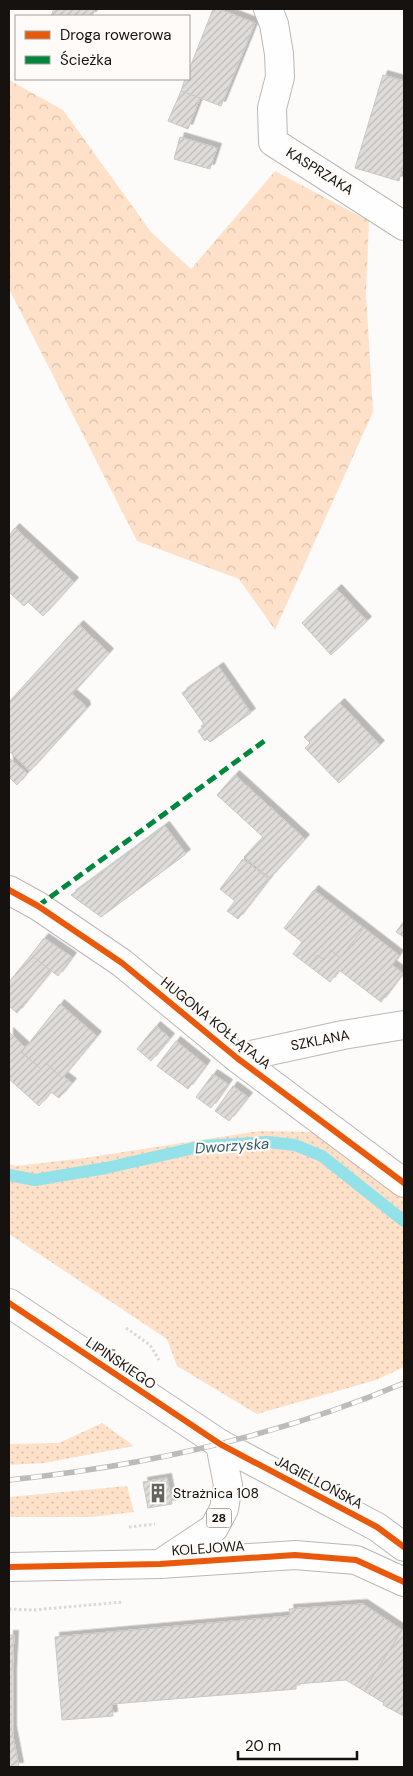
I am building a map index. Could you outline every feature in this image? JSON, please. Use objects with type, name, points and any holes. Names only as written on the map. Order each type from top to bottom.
[{"type":"street","name":"KASPRZAKA","points":[[268,9],[274,24],[279,54],[280,77],[272,108],[273,142],[404,226]]},
{"type":"street","name":"HUGONA KOŁŁĄTAJA","points":[[9,890],[38,906],[122,963],[237,1058],[404,1182]]},
{"type":"street","name":"SZKLANA","points":[[237,1058],[326,1038],[404,1025]]},
{"type":"street","name":"LIPIŃSKIEGO","points":[[9,1303],[220,1444]]},
{"type":"street","name":"JAGIELLOŃSKA","points":[[220,1444],[377,1527],[404,1547]]},
{"type":"street","name":"KOLEJOWA","points":[[160,1564],[214,1528],[224,1509],[228,1485],[220,1444]]},
{"type":"street","name":"KOLEJOWA","points":[[9,1567],[160,1564],[304,1556],[356,1560],[404,1582]]},
{"type":"path","points":[[126,1328],[150,1345],[161,1363]]},
{"type":"path","points":[[126,1528],[161,1523]]},
{"type":"path","points":[[9,1609],[33,1610]]},
{"type":"green space","points":[[9,80],[63,110],[151,232],[191,269],[275,171],[369,221],[366,293],[373,412],[275,630],[239,579],[137,541],[9,289]]},
{"type":"green space","points":[[260,1131],[315,1132],[404,1197],[404,1367],[376,1380],[257,1414],[177,1366],[167,1339],[9,1234],[9,1164],[16,1166],[85,1158]]},
{"type":"green space","points":[[102,1423],[134,1446],[44,1463],[9,1465],[9,1444],[59,1443]]},
{"type":"green space","points":[[127,1486],[134,1512],[92,1517],[9,1517],[9,1497]]},
{"type":"building","points":[[54,9],[95,9],[92,15],[51,15]]},
{"type":"building","points":[[213,9],[219,9],[255,23],[221,106],[181,91],[185,80],[190,80],[190,67]]},
{"type":"building","points":[[383,75],[404,81],[404,162],[399,181],[355,168]]},
{"type":"building","points":[[181,91],[200,98],[188,129],[168,121]]},
{"type":"building","points":[[180,137],[217,148],[210,169],[174,159]]},
{"type":"building","points":[[15,528],[74,582],[43,616],[28,602],[24,606],[9,592],[9,535]]},
{"type":"building","points":[[337,589],[367,621],[331,655],[302,623]]},
{"type":"building","points":[[79,625],[109,653],[72,694],[85,705],[86,709],[30,771],[9,751],[9,702]]},
{"type":"building","points":[[219,667],[251,713],[210,742],[207,739],[205,741],[198,731],[204,724],[182,693]]},
{"type":"building","points":[[340,703],[380,745],[339,783],[305,748],[310,743],[304,737]]},
{"type":"building","points":[[9,758],[27,773],[17,785],[9,777]]},
{"type":"building","points":[[235,775],[305,839],[270,878],[244,857],[263,837],[217,795]]},
{"type":"building","points":[[165,826],[186,854],[101,917],[71,895]]},
{"type":"building","points":[[243,859],[269,879],[238,919],[227,911],[235,901],[220,889]]},
{"type":"building","points":[[314,890],[364,928],[340,958],[331,950],[324,960],[317,955],[309,966],[293,954],[302,942],[284,928]]},
{"type":"building","points":[[404,921],[404,937],[396,932]]},
{"type":"building","points":[[364,928],[399,955],[392,965],[403,973],[381,1002],[339,970],[330,982],[309,966],[317,955],[324,960],[331,950],[340,958]]},
{"type":"building","points":[[44,938],[72,957],[58,976],[31,955]]},
{"type":"building","points":[[31,955],[51,971],[17,1013],[9,1006],[9,982]]},
{"type":"building","points":[[60,1004],[97,1036],[62,1078],[46,1063],[41,1069],[22,1052]]},
{"type":"building","points":[[156,1026],[170,1038],[151,1061],[137,1049]]},
{"type":"building","points":[[9,1032],[25,1047],[21,1052],[41,1069],[46,1063],[62,1078],[64,1077],[72,1083],[59,1098],[51,1092],[39,1106],[9,1079]]},
{"type":"building","points":[[176,1041],[206,1065],[188,1089],[157,1066]]},
{"type":"building","points":[[213,1074],[228,1084],[211,1108],[196,1097]]},
{"type":"building","points":[[233,1086],[248,1097],[229,1121],[215,1111]]},
{"type":"building","name":"Strażnica 108","points":[[167,1478],[172,1504],[148,1508],[143,1482]]},
{"type":"building","points":[[363,1604],[402,1630],[364,1691],[346,1680],[296,1684],[296,1689],[112,1704],[113,1716],[62,1720],[55,1637],[290,1616],[289,1609]]},
{"type":"building","points":[[402,1630],[404,1631],[404,1716],[383,1705],[384,1703],[364,1691]]},
{"type":"building","points":[[9,1635],[14,1635],[12,1731],[19,1767],[9,1767]]},
{"type":"waterway","name":"Dworzyska","points":[[9,1175],[35,1180],[106,1168],[203,1146],[268,1142],[295,1145],[322,1156],[404,1221]]},
{"type":"railway","points":[[9,1480],[110,1466],[210,1446],[309,1419],[404,1383]]},
{"type":"marked path","points":[[38,906],[267,739]]},
{"type":"cycle path","points":[[9,890],[38,906],[122,963],[237,1058],[404,1183]]},
{"type":"cycle path","points":[[9,1303],[220,1444],[377,1527],[404,1547]]},
{"type":"cycle path","points":[[9,1567],[160,1564],[295,1555],[356,1560],[404,1582]]},
{"type":"place","name":"Strażnica 108","points":[[158,1493]]}]
